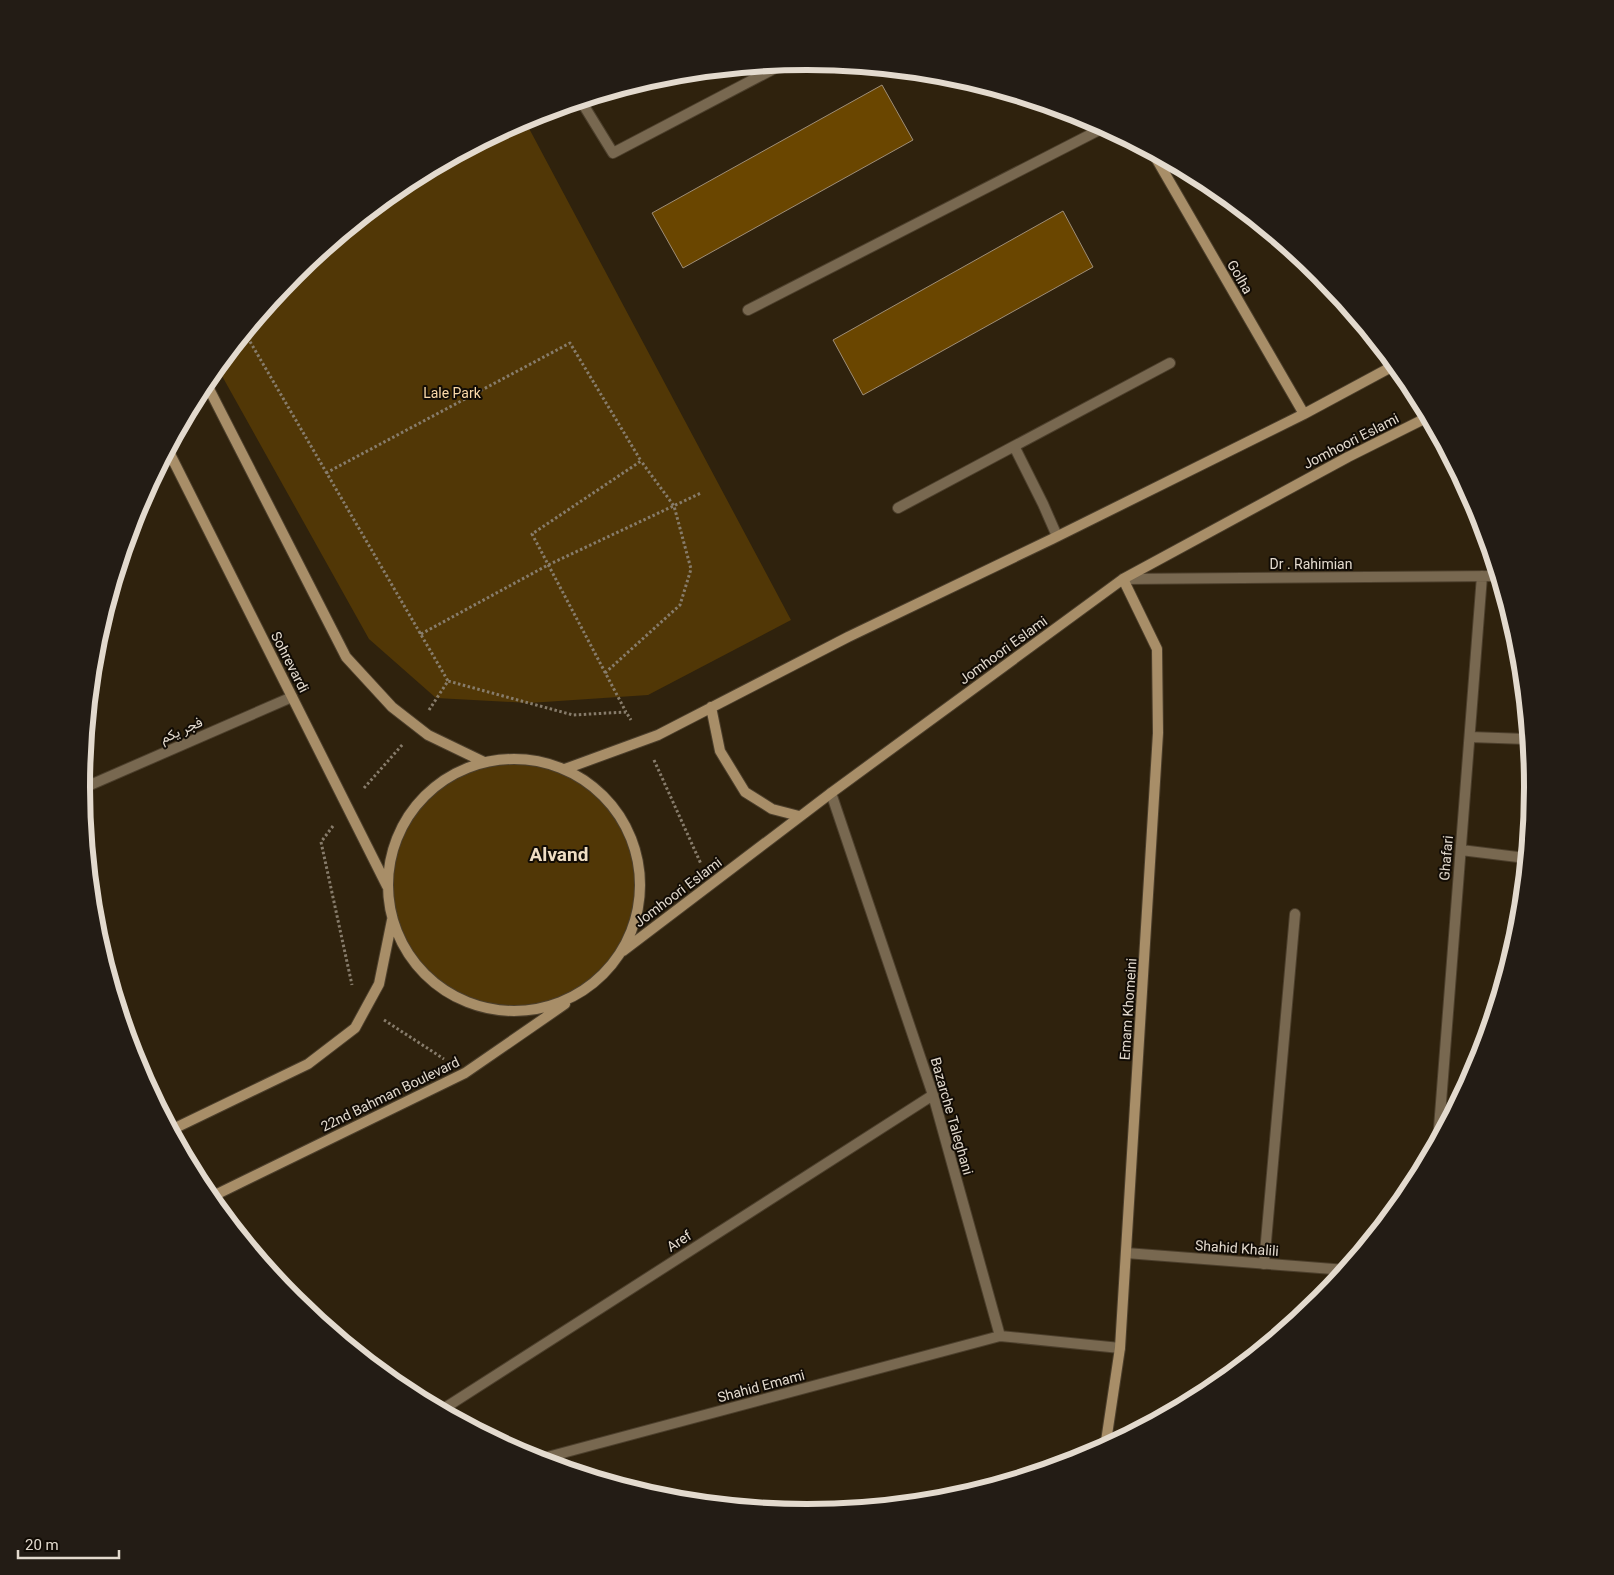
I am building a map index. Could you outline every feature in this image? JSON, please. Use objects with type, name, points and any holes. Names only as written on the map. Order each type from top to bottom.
[{"type":"main road","name":"Golha","points":[[1158,162],[1304,414]]},
{"type":"main road","points":[[565,768],[658,735],[848,638],[1304,414],[1389,368]]},
{"type":"main road","points":[[210,389],[346,657],[392,707],[428,735],[484,762]]},
{"type":"main road","name":"Jomhoori Eslami","points":[[623,952],[799,816],[1123,579],[1348,457],[1422,420]]},
{"type":"main road","name":"Sohrevardi","points":[[171,456],[387,886]]},
{"type":"main road","name":"Emam Khomeini","points":[[1106,1439],[1120,1348],[1158,733],[1157,649],[1123,579]]},
{"type":"main road","points":[[711,708],[720,751],[745,792],[772,809],[799,816]]},
{"type":"main road","points":[[573,997],[527,1012],[500,1012],[467,1004],[431,982],[407,954],[392,920],[387,886],[396,839],[419,801],[450,776],[484,762],[523,758],[565,768],[602,792],[627,826],[640,869],[640,906],[623,952]]},
{"type":"main road","points":[[176,1128],[308,1064],[355,1028],[379,984],[392,920]]},
{"type":"main road","name":"22nd Bahman Boulevard","points":[[216,1194],[465,1073],[606,973],[623,952]]},
{"type":"street","points":[[584,106],[613,153],[768,72]]},
{"type":"street","points":[[748,310],[1096,131]]},
{"type":"street","points":[[898,508],[1170,362]]},
{"type":"street","points":[[1014,446],[1057,536]]},
{"type":"street","name":"Ghafari","points":[[1445,1116],[1461,850],[1482,576]]},
{"type":"street","name":"Dr . Rahimian","points":[[1123,579],[1492,576]]},
{"type":"street","name":"فجر یکم","points":[[89,785],[292,697]]},
{"type":"street","points":[[1470,737],[1523,740]]},
{"type":"street","name":"Bazarche Taleghani","points":[[830,793],[933,1095],[1000,1336]]},
{"type":"street","points":[[1461,850],[1521,857]]},
{"type":"street","points":[[1264,1264],[1294,914]]},
{"type":"street","name":"Aref","points":[[446,1407],[933,1095]]},
{"type":"street","name":"Shahid Khalili","points":[[1126,1254],[1338,1269]]},
{"type":"street","points":[[1000,1336],[1120,1348]]},
{"type":"street","name":"Shahid Emami","points":[[549,1457],[1000,1336]]},
{"type":"path","points":[[248,338],[448,681],[573,715],[626,712]]},
{"type":"path","points":[[326,473],[570,343],[640,461],[674,506],[691,569],[680,605],[605,674]]},
{"type":"path","points":[[640,461],[532,534],[605,674],[626,712],[645,740],[710,884]]},
{"type":"path","points":[[421,634],[548,565],[701,493]]},
{"type":"path","points":[[448,681],[418,727],[347,808],[321,842],[351,983],[366,1008],[465,1073]]},
{"type":"green space","name":"Lale Park","points":[[528,127],[791,620],[648,695],[529,703],[436,698],[369,639],[221,374],[268,314],[300,280],[370,218],[448,166]]},
{"type":"green space","points":[[502,759],[526,759],[562,768],[594,787],[612,805],[631,837],[635,848],[640,873],[638,910],[631,933],[612,965],[594,983],[562,1002],[551,1006],[526,1011],[502,1011],[466,1002],[434,983],[416,965],[397,933],[393,922],[388,897],[388,873],[397,837],[416,805],[434,787],[466,768],[477,764]]},
{"type":"building","points":[[882,85],[913,140],[683,268],[652,213]]},
{"type":"building","points":[[1063,211],[1093,267],[863,395],[833,340]]},
{"type":"district","name":"Alvand","points":[[559,854]]}]
